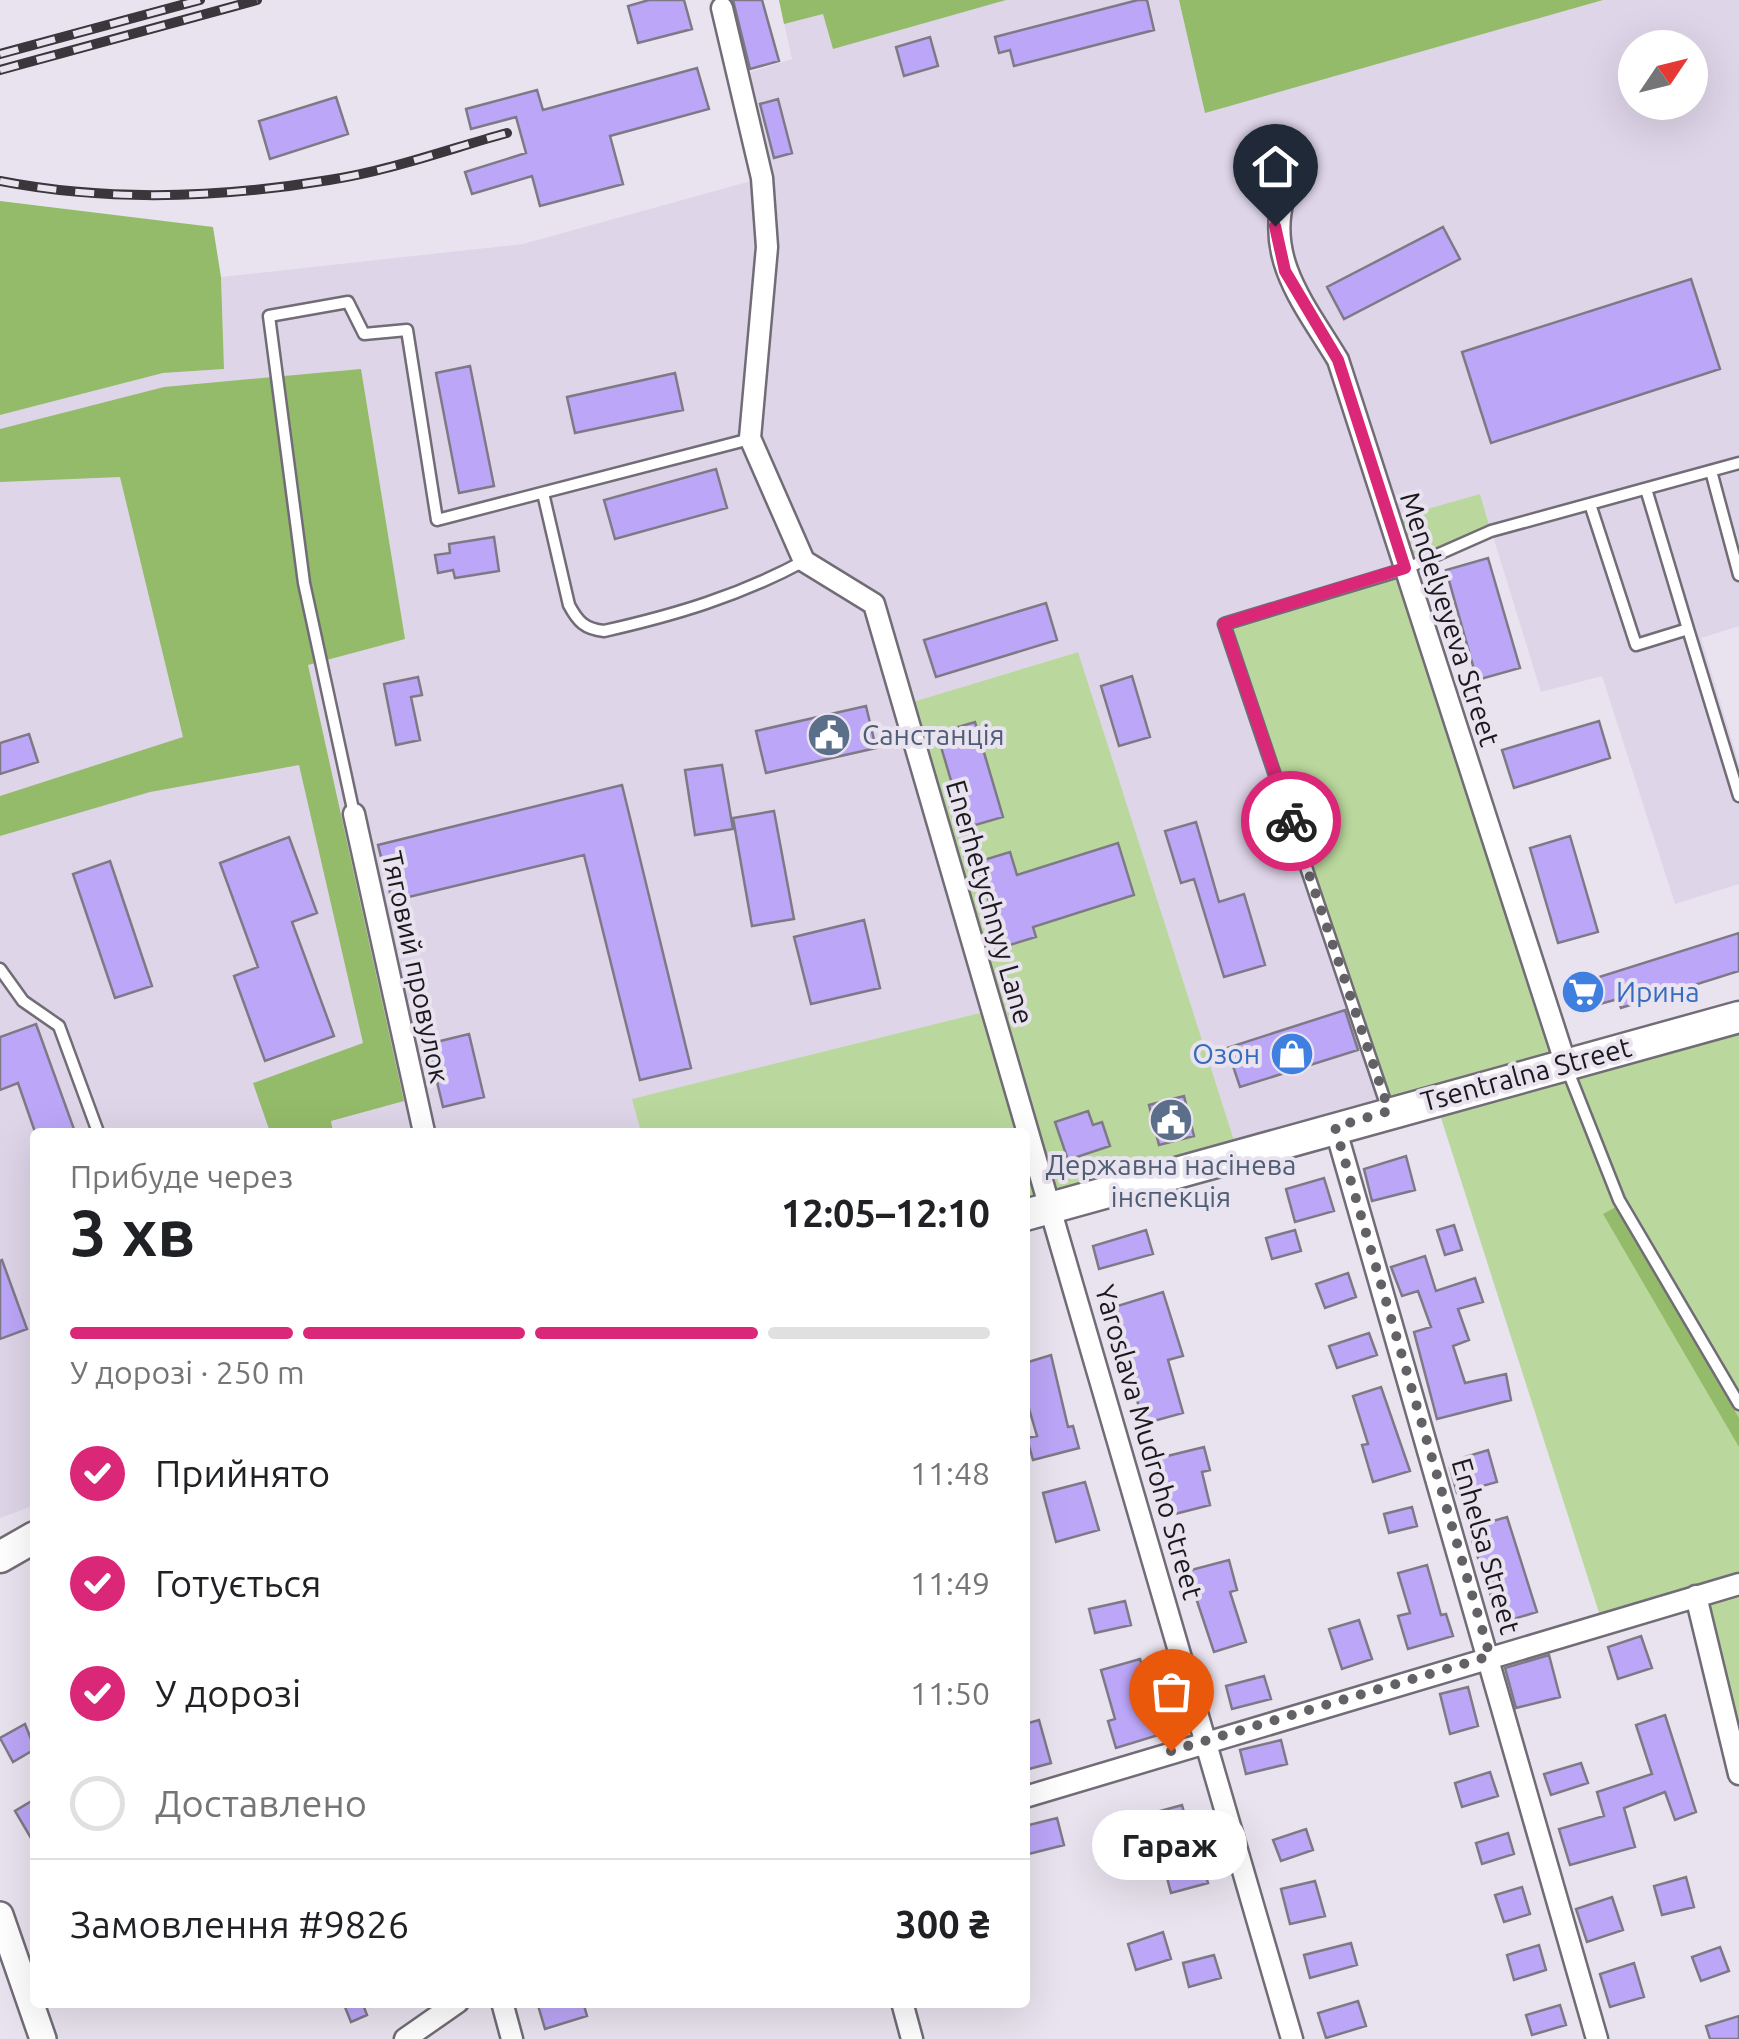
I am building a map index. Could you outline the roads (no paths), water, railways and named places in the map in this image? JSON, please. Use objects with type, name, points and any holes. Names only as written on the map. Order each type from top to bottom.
[{"type":"main road","name":"Tsentralna Street","points":[[1038,1211],[1739,1016]]},
{"type":"main road","points":[[0,1557],[30,1540]]},
{"type":"street","points":[[722,8],[764,196],[767,248],[750,438],[804,561]]},
{"type":"street","name":"Mendelyeyeva Street","points":[[1284,197],[1275,226],[1285,271],[1338,360],[1566,1065]]},
{"type":"street","name":"Enerhetychnyy Lane","points":[[804,561],[874,604],[1016,1128]]},
{"type":"street","name":"Тяговий провулок","points":[[354,814],[423,1128]]},
{"type":"street","name":"Enhelsa Street","points":[[1335,1127],[1597,2039]]},
{"type":"street","name":"Enerhetychnyy Lane","points":[[1030,1181],[1038,1211]]},
{"type":"street","name":"Yaroslava Mudroho Street","points":[[1038,1211],[1208,1740],[1292,2039]]},
{"type":"street","points":[[1030,1795],[1739,1584]]},
{"type":"street","points":[[1696,1596],[1739,1774]]},
{"type":"street","points":[[0,1915],[30,2002]]},
{"type":"street","points":[[32,2008],[43,2039]]},
{"type":"street","points":[[405,2039],[449,2008]]},
{"type":"street","points":[[504,2008],[512,2039]]},
{"type":"street","points":[[904,2008],[912,2039]]},
{"type":"lane","points":[[354,814],[304,583],[270,316],[348,302],[364,334],[407,330],[436,520],[750,438]]},
{"type":"lane","points":[[1389,1111],[1224,624],[1405,568],[1491,531],[1739,463]]},
{"type":"lane","points":[[1711,471],[1739,575]]},
{"type":"lane","points":[[1646,488],[1739,796]]},
{"type":"lane","points":[[543,492],[569,605],[578,621],[590,630],[604,631],[688,612],[753,588],[804,561]]},
{"type":"lane","points":[[1590,504],[1636,646],[1688,628]]},
{"type":"lane","points":[[0,969],[22,1001],[59,1026],[97,1128]]},
{"type":"lane","points":[[1566,1065],[1619,1200],[1739,1404]]},
{"type":"railway","points":[[0,54],[200,0]]},
{"type":"railway","points":[[0,70],[257,0]]},
{"type":"railway","points":[[0,181],[123,195],[247,191],[374,171],[507,133]]},
{"type":"place","name":"Санстанція","points":[[829,735]]},
{"type":"place","name":"Ирина","points":[[1583,992]]},
{"type":"place","name":"Озон","points":[[1292,1054]]},
{"type":"place","name":"Державна насiнева iнспекцiя","points":[[1171,1120]]},
{"type":"place","name":"Гараж","points":[[1171,1751]]}]
